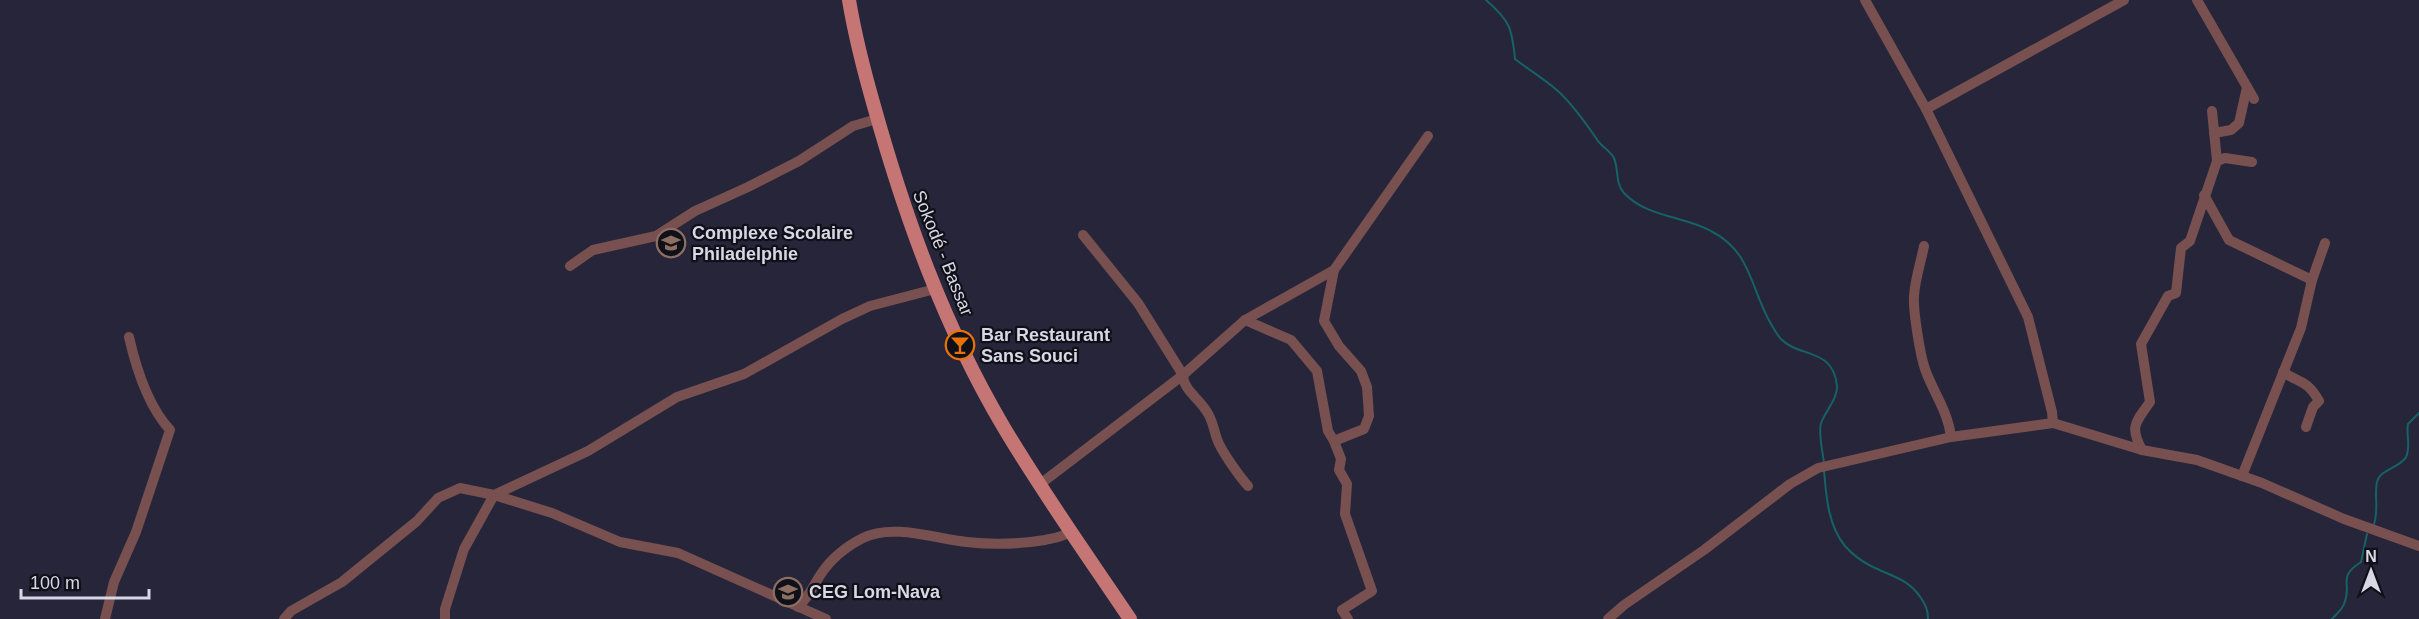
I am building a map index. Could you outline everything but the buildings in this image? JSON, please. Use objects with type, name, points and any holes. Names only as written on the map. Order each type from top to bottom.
[{"type":"main road","name":"Sokodé - Bassar","points":[[849,0],[866,82],[886,154],[910,226],[935,289],[981,388],[1039,485],[1130,619]]},
{"type":"street","points":[[1865,0],[1926,109],[2028,317],[2053,423]]},
{"type":"street","points":[[1926,109],[2124,0]]},
{"type":"street","points":[[2197,0],[2254,99]]},
{"type":"street","points":[[2214,133],[2231,130],[2239,123],[2247,87]]},
{"type":"street","points":[[2142,450],[2134,435],[2135,423],[2150,402],[2141,344],[2168,296],[2176,293],[2181,248],[2190,241],[2217,161],[2212,111]]},
{"type":"street","points":[[570,266],[593,250],[656,236],[695,211],[800,161],[853,126],[877,119]]},
{"type":"street","points":[[1335,441],[1364,429],[1369,417],[1367,387],[1361,371],[1339,346],[1324,321],[1334,270],[1428,136]]},
{"type":"street","points":[[2217,161],[2225,158],[2252,162]]},
{"type":"street","points":[[2204,195],[2229,240],[2312,280]]},
{"type":"street","points":[[1083,235],[1137,303],[1183,375],[1183,383],[1198,399],[1216,427],[1216,438],[1248,486]]},
{"type":"street","points":[[2242,476],[2301,328],[2312,280],[2325,243]]},
{"type":"street","points":[[1924,246],[1914,296],[1919,334],[1924,368],[1950,425],[1951,437]]},
{"type":"street","points":[[1039,485],[1183,375],[1245,320],[1334,270]]},
{"type":"street","points":[[445,619],[445,609],[464,549],[494,495],[588,452],[677,397],[744,374],[842,319],[870,306],[935,289]]},
{"type":"street","points":[[1245,320],[1291,340],[1317,371],[1328,431],[1335,441],[1341,459],[1339,470],[1347,484],[1345,514],[1372,591],[1342,610],[1348,619]]},
{"type":"street","points":[[105,619],[114,582],[136,532],[170,430],[159,417],[133,357],[129,337]]},
{"type":"street","points":[[2283,372],[2303,381],[2319,401],[2313,407],[2306,427]]},
{"type":"street","points":[[1608,619],[1790,484],[1818,468],[1951,437],[2053,423],[2142,450],[2197,460],[2242,476],[2344,519],[2419,546]]},
{"type":"street","points":[[284,619],[291,611],[342,582],[417,521],[438,498],[460,489],[494,495],[552,513],[620,542],[678,553],[826,619]]},
{"type":"street","points":[[798,607],[807,599],[821,574],[832,561],[865,537],[917,532],[967,542],[997,544],[1036,541],[1059,537],[1070,532]]},
{"type":"waterway","points":[[1486,0],[1505,20],[1511,32],[1515,59],[1549,83],[1564,97],[1598,141],[1612,155],[1619,185],[1624,193],[1633,201],[1654,212],[1711,231],[1735,249],[1748,272],[1764,311],[1780,337],[1788,345],[1814,355],[1829,365],[1834,374],[1837,391],[1820,427],[1824,464]]},
{"type":"waterway","points":[[2374,524],[2377,482],[2382,474],[2406,457],[2408,424],[2419,413]]},
{"type":"waterway","points":[[1824,470],[1831,520],[1839,538],[1860,560],[1898,578],[1916,591],[1924,603],[1928,619]]},
{"type":"waterway","points":[[2332,619],[2344,604],[2347,577],[2349,572],[2361,562],[2367,534]]},
{"type":"place","name":"Complexe Scolaire Philadelphie","points":[[671,243]]},
{"type":"place","name":"Bar Restaurant Sans Souci","points":[[960,345]]},
{"type":"place","name":"CEG Lom-Nava","points":[[788,592]]}]
